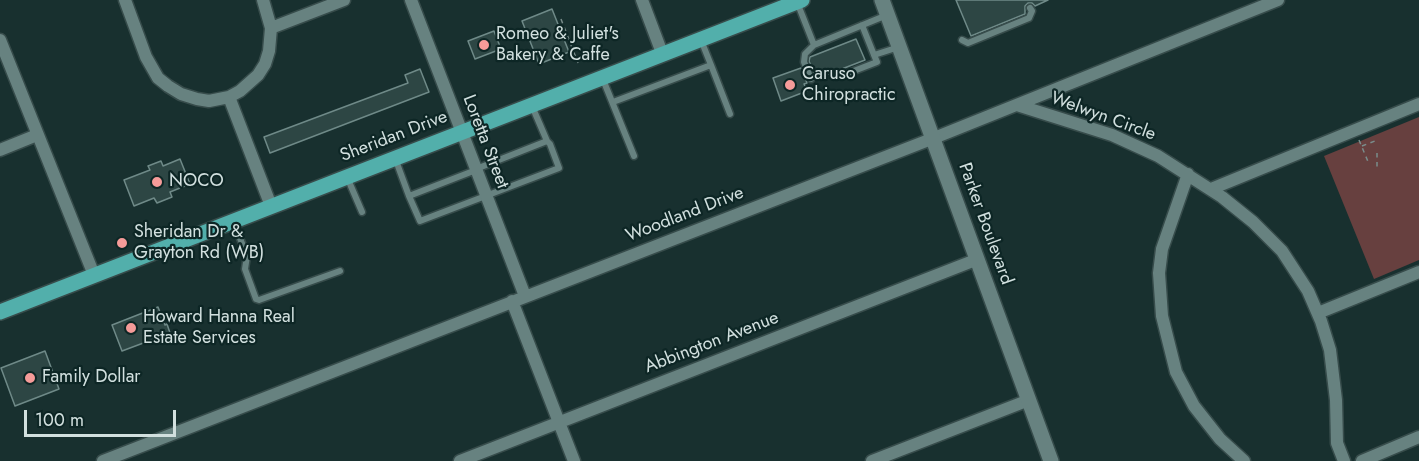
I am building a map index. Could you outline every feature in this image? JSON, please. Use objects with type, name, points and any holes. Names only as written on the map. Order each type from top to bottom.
[{"type":"main road","name":"Sheridan Drive","points":[[0,312],[800,1]]},
{"type":"street","points":[[125,0],[146,57],[158,78],[168,86],[197,99],[209,101],[229,97],[249,85],[258,75],[269,51],[271,28],[263,0]]},
{"type":"street","points":[[271,28],[344,0]]},
{"type":"street","name":"Loretta Street","points":[[411,0],[525,296]]},
{"type":"street","points":[[642,0],[662,53]]},
{"type":"street","name":"Parker Boulevard","points":[[882,0],[1051,461]]},
{"type":"street","name":"Woodland Drive","points":[[103,461],[934,138],[1278,0]]},
{"type":"street","points":[[0,40],[94,276]]},
{"type":"street","points":[[229,97],[272,206]]},
{"type":"street","name":"Welwyn Circle","points":[[1017,105],[1112,135],[1158,156],[1210,189],[1253,222],[1282,251],[1304,284],[1318,313],[1330,350],[1336,400],[1337,443],[1344,461]]},
{"type":"street","points":[[1210,189],[1419,105]]},
{"type":"street","points":[[0,150],[37,135]]},
{"type":"street","points":[[1188,174],[1162,249],[1159,273],[1162,316],[1176,372],[1194,406],[1221,439],[1244,461]]},
{"type":"street","name":"Abbington Avenue","points":[[460,461],[978,259]]},
{"type":"street","points":[[1318,313],[1419,272]]},
{"type":"street","points":[[512,301],[574,461]]},
{"type":"street","points":[[872,461],[1029,400]]},
{"type":"street","points":[[1362,461],[1419,437]]},
{"type":"lane","points":[[800,1],[814,45]]},
{"type":"lane","points":[[962,40],[968,43],[1029,18],[1032,11],[1030,8]]},
{"type":"lane","points":[[811,79],[804,62],[805,54],[814,45],[887,15]]},
{"type":"lane","points":[[846,74],[877,62],[862,25]]},
{"type":"lane","points":[[701,40],[730,114]]},
{"type":"lane","points":[[874,55],[899,46]]},
{"type":"lane","points":[[613,102],[711,65]]},
{"type":"lane","points":[[602,77],[634,156]]},
{"type":"lane","points":[[395,158],[420,220],[559,168],[532,104]]},
{"type":"lane","points":[[410,196],[547,141]]},
{"type":"lane","points":[[347,177],[362,212]]},
{"type":"lane","points":[[233,221],[247,256],[246,269],[256,299],[259,300],[340,271]]},
{"type":"path","points":[[561,19],[578,63]]},
{"type":"path","points":[[1357,135],[1368,164]]},
{"type":"path","points":[[1361,146],[1375,141],[1376,143]]},
{"type":"path","points":[[1377,153],[1377,169]]},
{"type":"shaded area","points":[[1419,117],[1419,260],[1374,279],[1324,156]]},
{"type":"building","points":[[956,0],[1048,0],[1035,6],[1028,3],[1025,6],[1025,14],[971,36]]},
{"type":"building","points":[[552,9],[569,52],[539,64],[522,21]]},
{"type":"building","name":"Romeo & Juliet's Bakery & Caffe","points":[[494,31],[501,49],[475,59],[468,41]]},
{"type":"building","points":[[856,39],[865,60],[816,79],[809,61],[810,57]]},
{"type":"building","name":"Caruso Chiropractic","points":[[801,68],[807,83],[804,84],[807,91],[781,101],[773,78]]},
{"type":"building","points":[[420,69],[429,92],[270,153],[264,137],[408,83],[405,75]]},
{"type":"building","name":"NOCO","points":[[180,159],[190,184],[170,192],[172,197],[157,203],[154,198],[134,206],[124,180],[150,170],[148,166],[161,161],[163,166]]},
{"type":"building","points":[[158,307],[170,333],[122,351],[112,325]]},
{"type":"building","name":"Family Dollar","points":[[45,351],[59,389],[15,406],[1,368]]},
{"type":"place","name":"Romeo & Juliet's Bakery & Caffe","points":[[484,45]]},
{"type":"place","name":"Caruso Chiropractic","points":[[790,85]]},
{"type":"place","name":"NOCO","points":[[157,182]]},
{"type":"place","name":"Sheridan Dr & Grayton Rd (WB)","points":[[122,243]]},
{"type":"place","name":"Howard Hanna Real Estate Services","points":[[131,328]]},
{"type":"place","name":"Family Dollar","points":[[30,378]]}]
